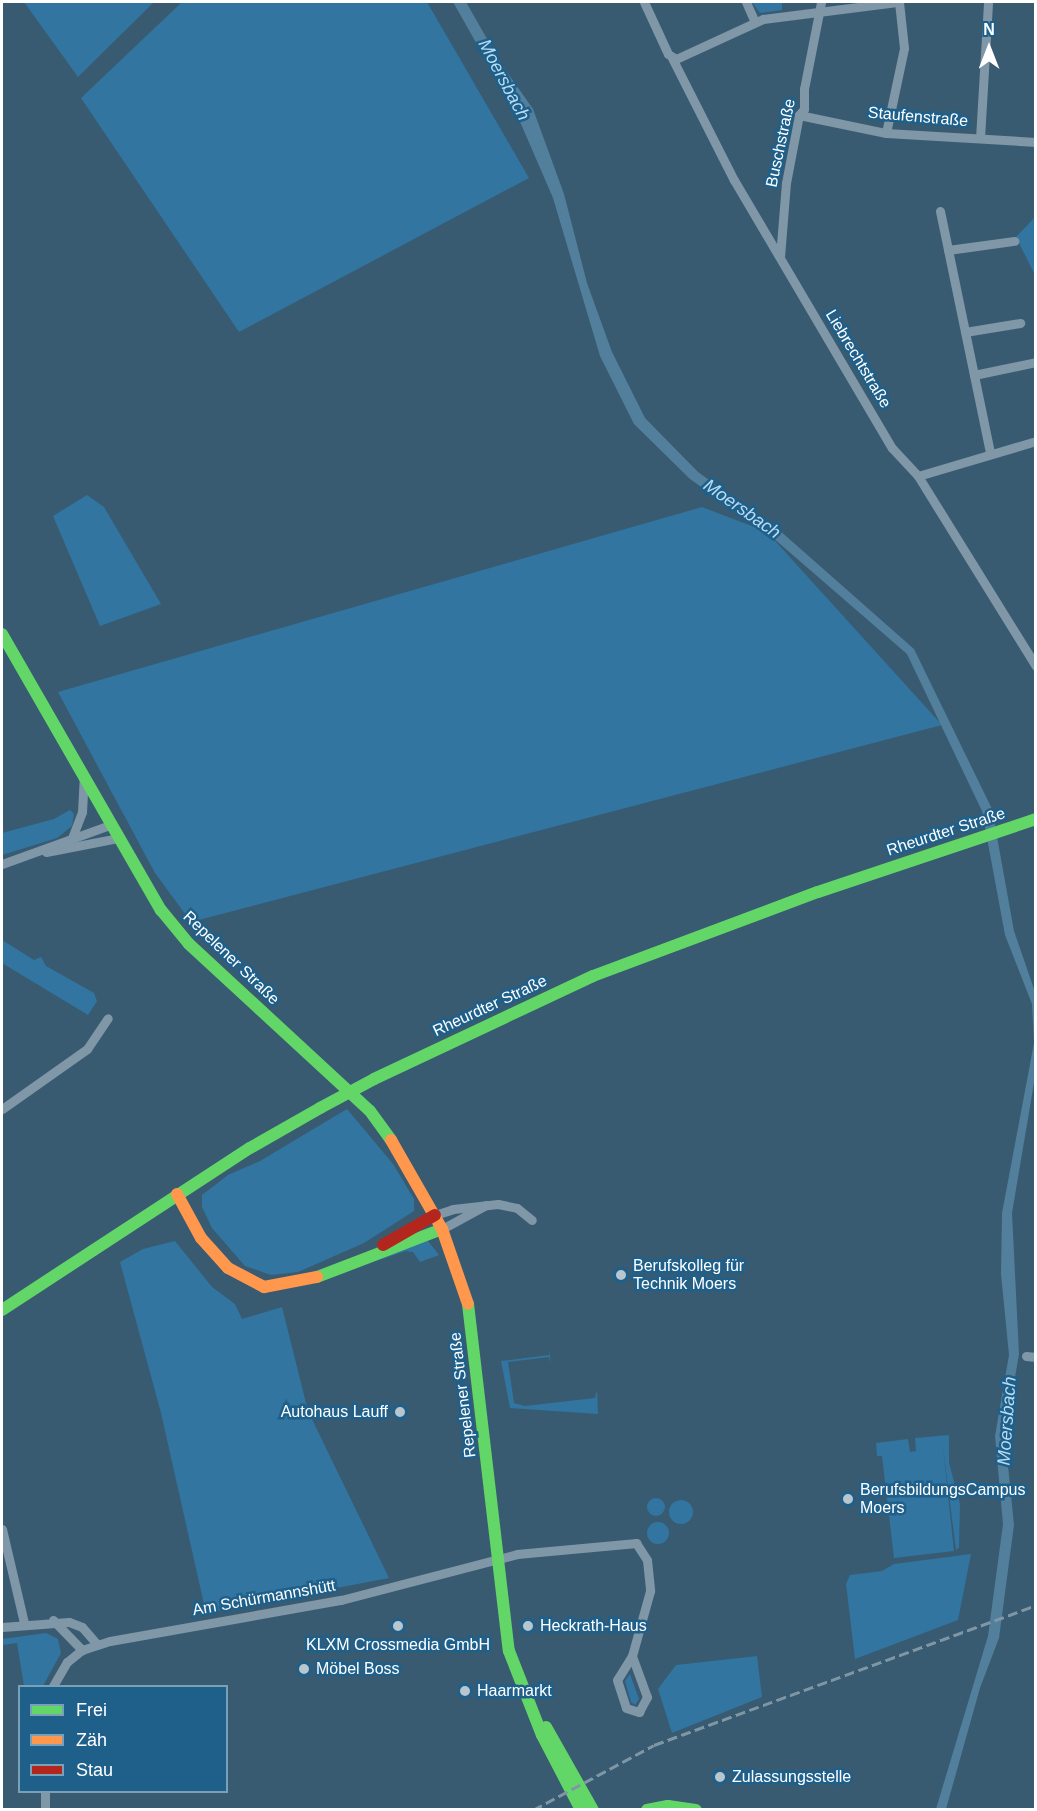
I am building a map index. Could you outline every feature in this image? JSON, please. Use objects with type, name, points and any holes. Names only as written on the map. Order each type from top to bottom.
[{"type":"main road","name":"Repelener Straße","points":[[2,634],[161,910],[189,944],[370,1111],[407,1163],[442,1229],[466,1294],[474,1338],[508,1651],[536,1716],[581,1809]]},
{"type":"main road","name":"Rheurdter Straße","points":[[2,1310],[177,1194],[320,1108],[374,1079],[593,976],[818,892],[1035,819]]},
{"type":"main road","points":[[177,1194],[201,1239],[228,1268],[251,1283],[291,1286],[367,1255],[442,1229]]},
{"type":"main road","points":[[367,1255],[435,1215]]},
{"type":"main road","name":"Repelener Straße","points":[[536,1716],[593,1809]]},
{"type":"main road","points":[[586,1796],[602,1809]]},
{"type":"main road","points":[[647,1809],[668,1806],[696,1809]]},
{"type":"street","name":"Liebrechtstraße","points":[[644,2],[734,180],[892,448],[918,476],[1035,666]]},
{"type":"street","points":[[746,2],[755,22]]},
{"type":"street","points":[[674,58],[755,22],[821,5],[898,2],[904,48],[886,133]]},
{"type":"street","points":[[980,138],[988,2]]},
{"type":"street","name":"Buschstraße","points":[[780,257],[786,183],[800,116],[804,109],[804,89],[821,5]]},
{"type":"street","name":"Staufenstraße","points":[[800,116],[886,133],[1035,142]]},
{"type":"street","points":[[940,211],[990,453]]},
{"type":"street","points":[[948,250],[1014,240]]},
{"type":"street","points":[[965,332],[1020,323]]},
{"type":"street","points":[[974,375],[1035,362]]},
{"type":"street","points":[[918,476],[1035,441]]},
{"type":"street","points":[[72,838],[82,812],[84,778]]},
{"type":"street","points":[[2,864],[43,852],[72,838],[110,825]]},
{"type":"street","points":[[43,852],[63,852],[118,838]]},
{"type":"street","points":[[2,1109],[87,1049],[108,1018]]},
{"type":"street","points":[[442,1229],[488,1204]]},
{"type":"street","points":[[435,1215],[488,1204],[517,1208],[532,1220]]},
{"type":"street","points":[[2,1529],[24,1623]]},
{"type":"street","points":[[498,1561],[517,1554],[636,1543],[647,1560],[650,1591],[632,1656],[617,1680],[626,1708],[639,1712],[647,1697],[632,1656]]},
{"type":"street","name":"Am Schürmannshütt","points":[[54,1685],[67,1662],[82,1650],[97,1644],[341,1600],[498,1561]]},
{"type":"street","points":[[53,1620],[82,1650]]},
{"type":"street","points":[[2,1626],[53,1620],[82,1627],[97,1644]]},
{"type":"street","points":[[45,1793],[45,1809]]},
{"type":"shaded area","points":[[24,2],[154,2],[78,77]]},
{"type":"shaded area","points":[[182,2],[427,2],[529,178],[239,332],[81,98]]},
{"type":"shaded area","points":[[752,2],[782,2],[782,10],[760,13]]},
{"type":"shaded area","points":[[1035,217],[1035,275],[1016,237]]},
{"type":"shaded area","points":[[87,495],[104,507],[161,604],[100,626],[53,516]]},
{"type":"shaded area","points":[[702,507],[767,532],[942,725],[191,922],[155,873],[58,692]]},
{"type":"shaded area","points":[[70,810],[74,814],[72,826],[57,838],[2,855],[2,833],[54,819]]},
{"type":"shaded area","points":[[2,940],[34,960],[41,957],[46,966],[94,993],[97,1001],[88,1015],[2,963]]},
{"type":"shaded area","points":[[347,1109],[393,1164],[414,1199],[414,1211],[364,1243],[298,1272],[271,1275],[245,1266],[212,1228],[202,1207],[202,1195],[228,1175],[260,1161]]},
{"type":"shaded area","points":[[175,1241],[212,1287],[235,1304],[242,1319],[282,1307],[308,1411],[389,1578],[206,1613],[161,1413],[120,1262],[143,1249]]},
{"type":"shaded area","points":[[421,1241],[428,1241],[439,1255],[420,1262],[413,1252],[406,1251],[355,1268]]},
{"type":"shaded area","points":[[549,1350],[551,1364],[549,1357],[508,1362],[514,1403],[525,1406],[595,1398],[597,1390],[598,1414],[510,1408],[501,1361],[549,1355]]},
{"type":"shaded area","points":[[949,1435],[949,1463],[960,1504],[959,1548],[956,1550],[943,1448],[954,1551],[894,1558],[882,1456],[877,1456],[876,1443],[908,1439],[910,1452],[916,1451],[915,1438]]},
{"type":"shaded area","points":[[656,1498],[662,1501],[665,1507],[662,1513],[656,1516],[650,1513],[647,1507],[650,1501]]},
{"type":"shaded area","points":[[681,1500],[690,1503],[693,1512],[690,1521],[681,1524],[672,1521],[669,1512],[672,1503]]},
{"type":"shaded area","points":[[658,1522],[666,1525],[669,1533],[666,1541],[658,1544],[650,1541],[647,1533],[650,1525]]},
{"type":"shaded area","points":[[971,1554],[958,1620],[855,1659],[846,1584],[850,1575],[882,1571],[894,1564]]},
{"type":"shaded area","points":[[46,1633],[58,1639],[61,1653],[44,1685],[24,1685],[17,1643],[2,1645],[2,1639]]},
{"type":"shaded area","points":[[757,1656],[762,1697],[672,1733],[658,1689],[676,1665]]},
{"type":"shaded area","points":[[630,1674],[639,1699],[635,1705],[631,1702],[625,1681]]},
{"type":"water","name":"Moersbach","points":[[453,2],[466,2],[502,65],[533,109],[564,194],[587,283],[612,352],[645,418],[698,472],[778,529],[914,649],[992,809],[1014,931],[1035,992],[1035,1077],[1012,1213],[1019,1354],[1005,1436],[1014,1525],[999,1638],[980,1688],[946,1809],[936,1809],[988,1636],[1003,1524],[995,1436],[1009,1355],[1001,1274],[1002,1213],[1034,1043],[1032,1004],[1005,935],[982,811],[907,654],[772,537],[690,479],[634,424],[600,356],[553,198],[518,117]]},
{"type":"railway","points":[[533,1810],[654,1745],[1036,1605]]},
{"type":"traffic: fast","points":[[2,634],[161,910],[189,944],[370,1111],[391,1140]]},
{"type":"traffic: fast","points":[[374,1079],[593,976],[818,892],[1036,819]]},
{"type":"traffic: fast","points":[[320,1108],[374,1079]]},
{"type":"traffic: fast","points":[[2,1310],[250,1148],[320,1108]]},
{"type":"traffic: fast","points":[[317,1277],[442,1229]]},
{"type":"traffic: fast","points":[[468,1304],[509,1651],[542,1735],[581,1810]]},
{"type":"traffic: fast","points":[[546,1727],[593,1810]]},
{"type":"traffic: fast","points":[[647,1810],[668,1806],[696,1810]]},
{"type":"traffic: slow","points":[[391,1140],[442,1229],[468,1304]]},
{"type":"traffic: slow","points":[[177,1194],[201,1238],[228,1268],[264,1287],[317,1277]]},
{"type":"traffic: jam","points":[[383,1245],[435,1215]]},
{"type":"place","name":"Berufskolleg für Technik Moers","points":[[621,1275]]},
{"type":"place","name":"Autohaus Lauff","points":[[400,1412]]},
{"type":"place","name":"BerufsbildungsCampus Moers","points":[[848,1499]]},
{"type":"place","name":"KLXM Crossmedia GmbH","points":[[398,1626]]},
{"type":"place","name":"Heckrath-Haus","points":[[528,1626]]},
{"type":"place","name":"Möbel Boss","points":[[304,1669]]},
{"type":"place","name":"Haarmarkt","points":[[465,1691]]},
{"type":"place","name":"Zulassungsstelle","points":[[720,1777]]}]
